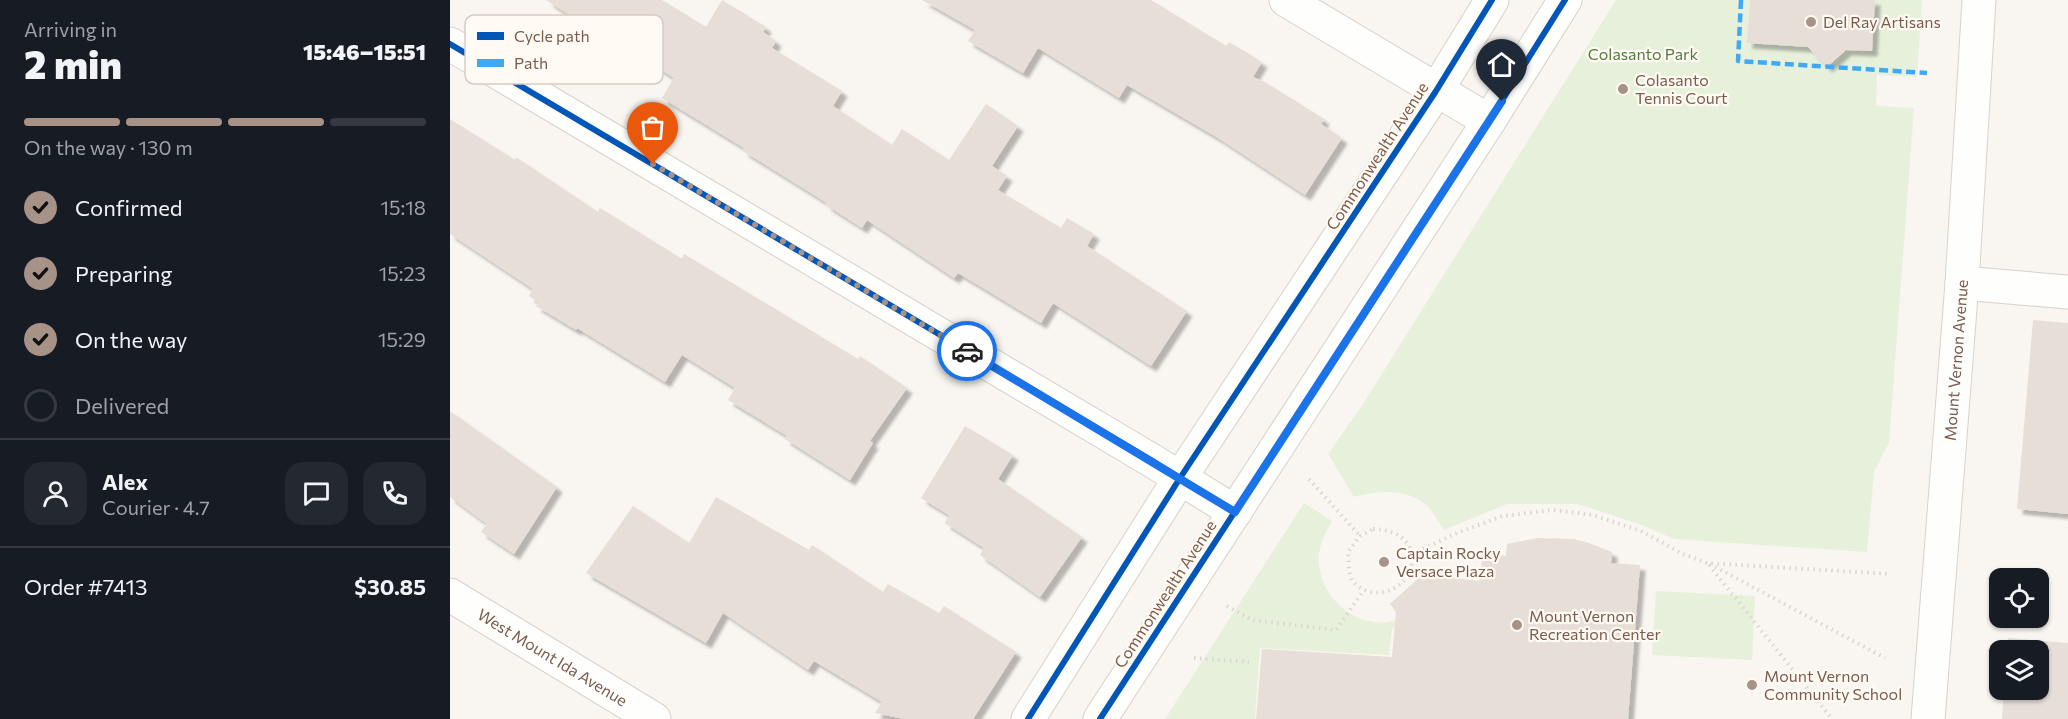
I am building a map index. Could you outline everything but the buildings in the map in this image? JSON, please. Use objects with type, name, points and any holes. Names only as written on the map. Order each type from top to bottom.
[{"type":"street","points":[[1286,0],[1490,121]]},
{"type":"street","name":"Commonwealth Avenue","points":[[1028,719],[1180,477],[1436,91],[1492,0]]},
{"type":"street","name":"Commonwealth Avenue","points":[[1100,719],[1490,121],[1565,0]]},
{"type":"street","name":"Mount Vernon Avenue","points":[[1928,719],[1962,283],[1979,0]]},
{"type":"street","points":[[450,44],[465,53]]},
{"type":"street","points":[[517,84],[1180,477],[1235,512]]},
{"type":"street","points":[[1962,283],[2068,292]]},
{"type":"street","name":"West Mount Ida Avenue","points":[[450,595],[654,719]]},
{"type":"path","points":[[1309,479],[1360,536]]},
{"type":"path","points":[[1412,554],[1503,516],[1553,510],[1593,515],[1641,531],[1683,554],[1707,562],[1885,658]]},
{"type":"path","points":[[1373,529],[1390,529],[1406,540],[1412,554],[1411,571],[1401,584],[1382,594],[1364,590],[1352,580],[1348,552],[1360,536],[1373,529]]},
{"type":"path","points":[[1707,562],[1890,574]]},
{"type":"path","points":[[1707,562],[1832,719]]},
{"type":"path","points":[[1401,584],[1406,589]]},
{"type":"path","points":[[1227,606],[1252,620],[1336,630],[1364,590]]},
{"type":"path","points":[[1194,658],[1249,662]]},
{"type":"green space","name":"Colasanto Park","points":[[1616,0],[1922,0],[1917,77],[1877,75],[1876,106],[1914,108],[1889,442],[1874,472],[1867,552],[1674,539],[1642,525],[1578,504],[1507,504],[1444,530],[1427,506],[1411,496],[1382,492],[1354,497],[1328,454],[1361,407]]},
{"type":"green space","points":[[1304,503],[1332,521],[1322,542],[1319,565],[1322,578],[1335,601],[1356,617],[1382,622],[1396,620],[1397,623],[1392,629],[1389,655],[1260,648],[1255,719],[1165,719]]},
{"type":"green space","points":[[1656,591],[1755,596],[1752,660],[1652,655]]},
{"type":"marked path","points":[[1741,0],[1738,61],[1927,73]]},
{"type":"cycle path","points":[[1028,719],[1180,478],[1436,91],[1492,0]]},
{"type":"cycle path","points":[[1100,719],[1489,121],[1565,0]]},
{"type":"cycle path","points":[[450,44],[465,53]]},
{"type":"cycle path","points":[[517,84],[1235,512]]},
{"type":"way so far","points":[[653,164],[967,351]]},
{"type":"place","name":"Del Ray Artisans","points":[[1811,22]]},
{"type":"place","name":"Colasanto Tennis Court","points":[[1623,89]]},
{"type":"place","name":"Captain Rocky Versace Plaza","points":[[1384,562]]},
{"type":"place","name":"Mount Vernon Recreation Center","points":[[1517,625]]},
{"type":"place","name":"Mount Vernon Community School","points":[[1752,685]]},
{"type":"route","points":[[967,351],[1235,512],[1502,101]]}]
